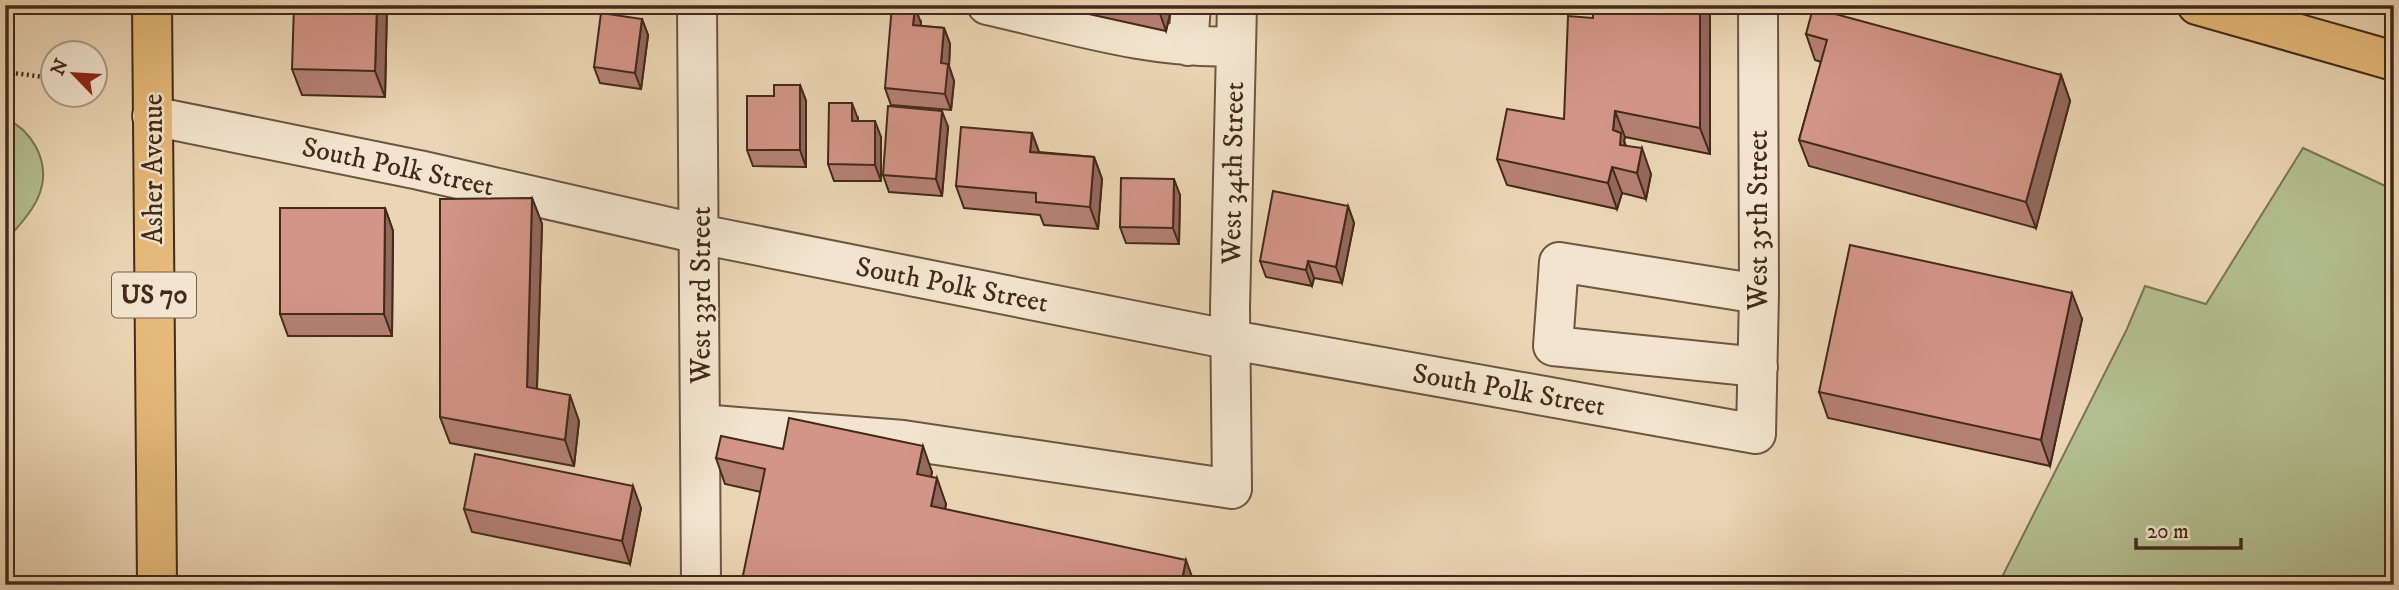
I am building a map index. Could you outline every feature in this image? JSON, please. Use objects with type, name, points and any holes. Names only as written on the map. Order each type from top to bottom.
[{"type":"main road","name":"Asher Avenue","points":[[152,5],[157,585]]},
{"type":"main road","points":[[2197,5],[2387,59]]},
{"type":"street","name":"West 33rd Street","points":[[698,5],[701,585]]},
{"type":"street","points":[[987,5],[1188,46],[1236,46]]},
{"type":"street","points":[[1188,46],[1191,5]]},
{"type":"street","name":"West 34th Street","points":[[701,424],[903,440],[1232,489],[1237,5]]},
{"type":"street","name":"West 35th Street","points":[[1756,434],[1759,294],[1758,5]]},
{"type":"street","name":"South Polk Street","points":[[152,116],[419,170],[699,234],[1232,340],[1756,434]]},
{"type":"street","points":[[1758,367],[1553,346],[1559,262],[1759,294]]},
{"type":"path","points":[[5,72],[38,76]]},
{"type":"green space","points":[[5,118],[23,130],[33,142],[43,174],[42,186],[32,209],[5,241]]},
{"type":"green space","points":[[2303,148],[2394,190],[2394,585],[1998,585],[2127,329],[2145,286],[2206,304]]},
{"type":"building","points":[[294,5],[377,5],[375,71],[292,69]]},
{"type":"building","points":[[892,5],[915,7],[913,25],[944,28],[941,63],[948,64],[945,94],[885,88]]},
{"type":"building","points":[[1593,5],[1700,5],[1700,128],[1615,111],[1613,130],[1621,133],[1620,145],[1642,148],[1637,173],[1612,167],[1608,183],[1497,159],[1507,109],[1564,119],[1568,16],[1593,18]]},
{"type":"building","points":[[1813,8],[2061,75],[2026,202],[1799,140],[1827,40],[1806,34]]},
{"type":"building","points":[[601,13],[642,19],[635,73],[594,67]]},
{"type":"building","points":[[774,85],[800,85],[800,150],[747,150],[747,96],[774,96]]},
{"type":"building","points":[[829,103],[852,103],[852,121],[875,121],[875,165],[828,164]]},
{"type":"building","points":[[888,106],[942,111],[936,179],[883,175]]},
{"type":"building","points":[[961,127],[1032,133],[1030,152],[1094,157],[1090,207],[1036,202],[1036,193],[956,186]]},
{"type":"building","points":[[1121,178],[1174,179],[1173,228],[1120,227]]},
{"type":"building","points":[[1273,191],[1348,206],[1336,267],[1308,261],[1306,270],[1260,261]]},
{"type":"building","points":[[532,198],[527,387],[570,395],[565,440],[440,417],[440,199]]},
{"type":"building","points":[[280,208],[385,208],[384,314],[280,314]]},
{"type":"building","points":[[1850,245],[2072,293],[2041,440],[1819,392]]},
{"type":"building","points":[[789,418],[923,446],[917,474],[937,478],[931,506],[1186,560],[1181,585],[741,585],[765,469],[716,458],[721,436],[783,449]]},
{"type":"building","points":[[475,454],[633,486],[622,541],[464,509]]}]
